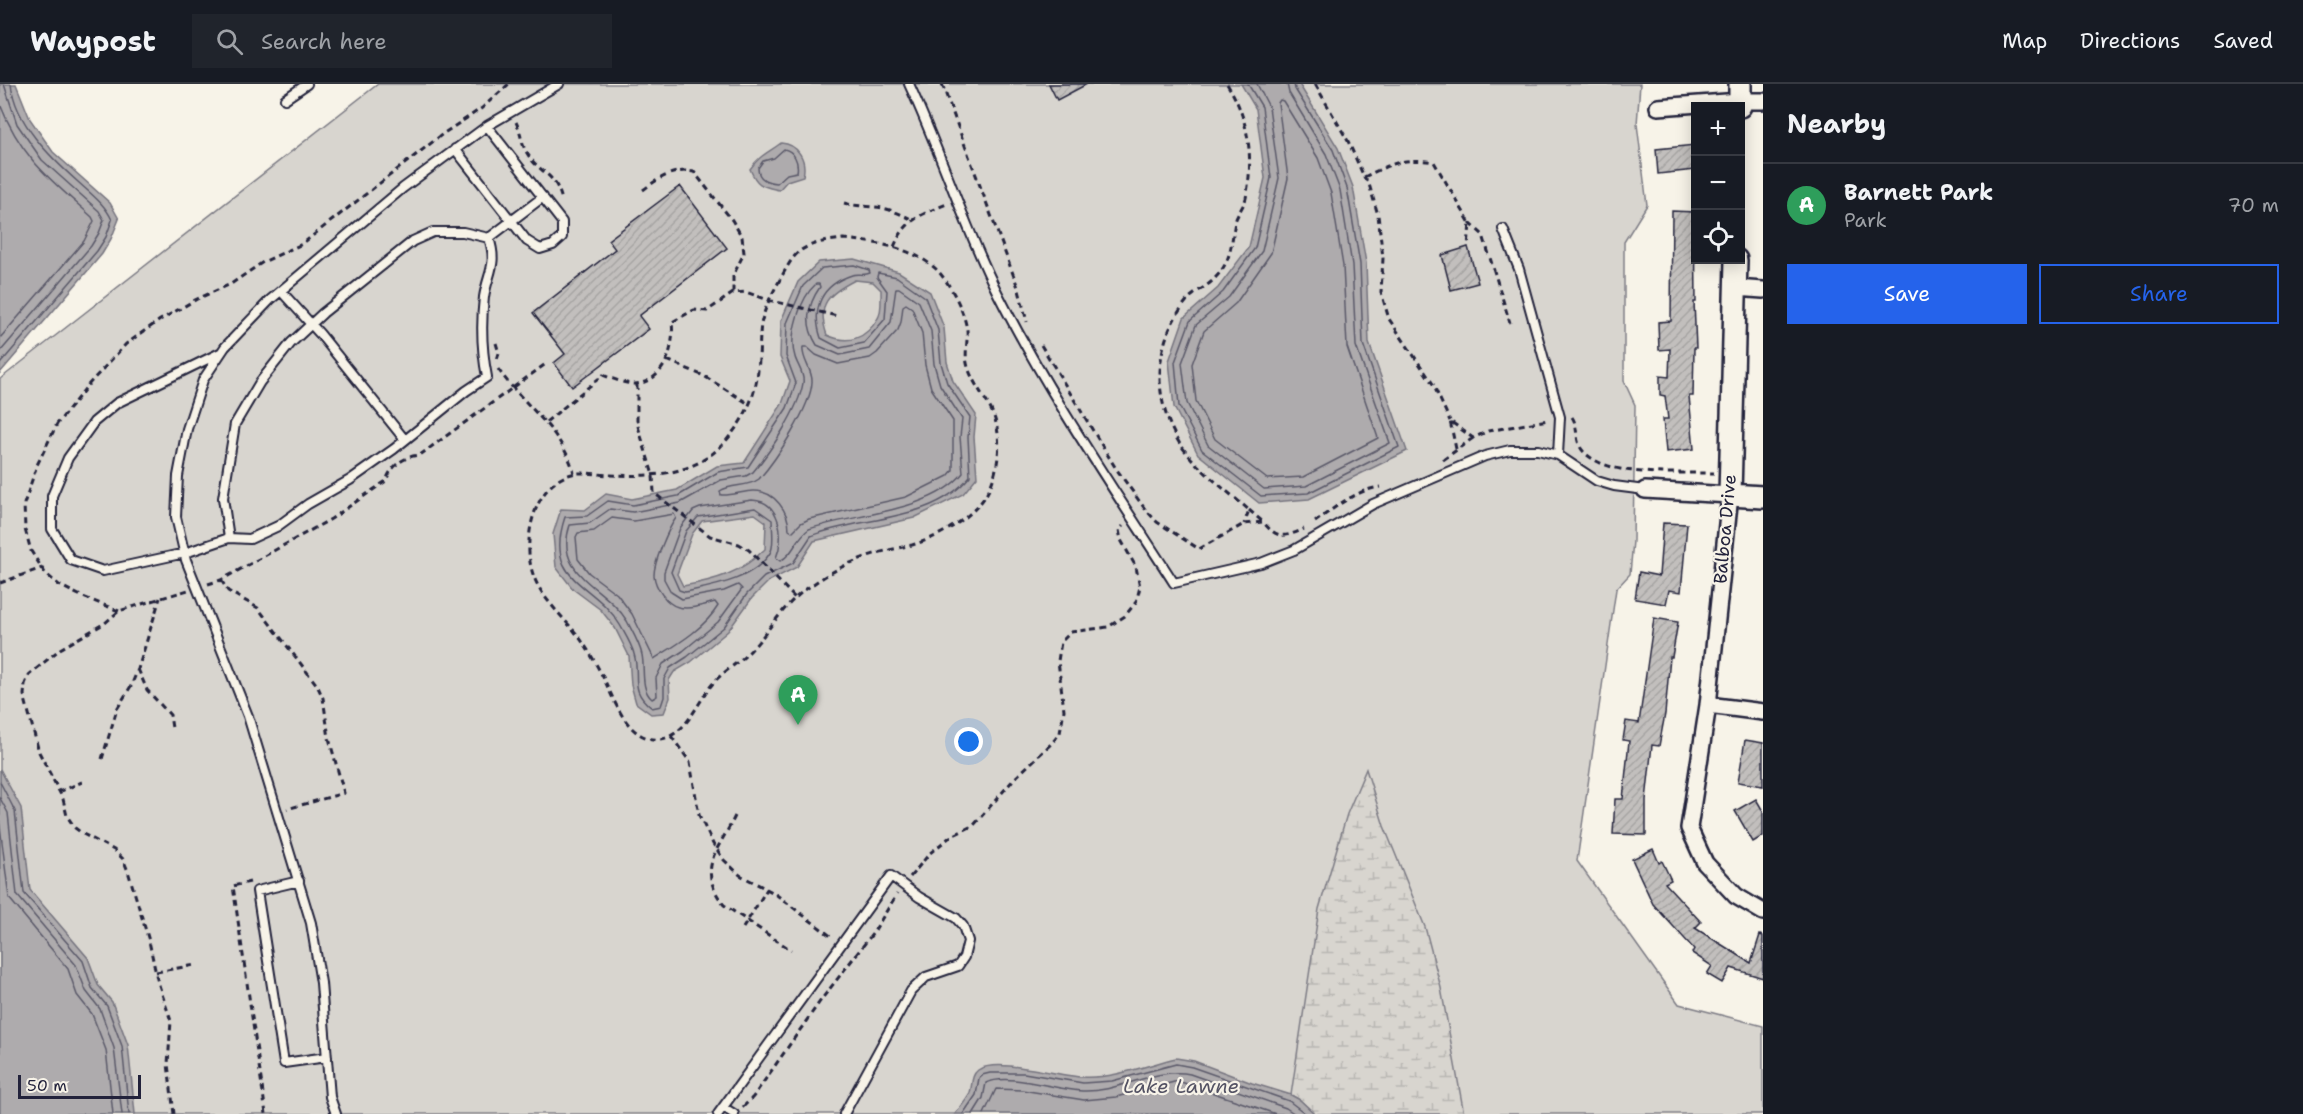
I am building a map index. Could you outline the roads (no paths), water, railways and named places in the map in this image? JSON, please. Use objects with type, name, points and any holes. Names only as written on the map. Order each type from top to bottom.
[{"type":"street","points":[[1658,107],[1740,97],[1763,101]]},
{"type":"street","name":"Balboa Drive","points":[[1736,264],[1730,495],[1708,705],[1689,828],[1705,863],[1736,896],[1763,912]]},
{"type":"street","points":[[1735,288],[1763,290]]},
{"type":"street","points":[[1645,490],[1763,497]]},
{"type":"street","points":[[1708,705],[1763,712]]},
{"type":"lane","points":[[285,99],[307,84]]},
{"type":"lane","points":[[336,1114],[330,1097],[321,983],[313,933],[248,716],[184,553],[176,517],[178,476],[187,429],[203,380],[222,352],[281,291],[402,188],[487,126],[559,84]]},
{"type":"lane","points":[[909,84],[998,293],[1035,363],[1174,583],[1261,563],[1294,550],[1373,504],[1485,456],[1510,450],[1538,450],[1558,455],[1597,481],[1645,490]]},
{"type":"lane","points":[[455,150],[527,241],[540,249],[553,245],[562,237],[562,222],[487,126]]},
{"type":"lane","points":[[489,238],[543,197]]},
{"type":"lane","points":[[1503,229],[1518,269],[1560,417],[1558,455]]},
{"type":"lane","points":[[229,538],[223,498],[236,424],[260,382],[291,343],[413,241],[434,232],[463,232],[489,238]]},
{"type":"lane","points":[[222,352],[117,403],[94,423],[69,458],[52,496],[52,529],[71,560],[103,571],[208,547],[229,538],[250,539],[278,526],[308,504],[350,480],[466,391],[488,377],[483,343],[484,297],[494,258],[489,238]]},
{"type":"lane","points":[[281,291],[311,324],[405,440]]},
{"type":"lane","points":[[734,1114],[721,1111],[891,876],[956,918],[963,926],[968,941],[964,957],[958,966],[926,977],[911,992],[844,1114]]},
{"type":"lane","points":[[298,881],[257,891],[284,1063],[327,1057]]},
{"type":"water","points":[[0,84],[16,84],[30,119],[53,152],[110,203],[119,219],[102,254],[0,373]]},
{"type":"water","points":[[1241,84],[1299,84],[1338,148],[1353,187],[1366,263],[1369,343],[1407,451],[1309,499],[1259,503],[1198,454],[1174,407],[1169,361],[1184,318],[1218,288],[1249,247],[1265,178],[1256,109]]},
{"type":"water","points":[[781,143],[792,146],[800,154],[804,170],[803,176],[787,181],[779,190],[761,184],[755,179],[750,169],[761,157]]},
{"type":"water","points":[[854,259],[899,272],[930,292],[944,328],[947,362],[953,381],[976,415],[974,437],[977,477],[963,494],[914,518],[814,541],[797,567],[769,581],[752,598],[728,631],[691,662],[674,672],[669,680],[670,698],[664,713],[651,714],[636,703],[631,685],[629,656],[615,628],[601,610],[573,589],[556,567],[553,534],[561,509],[585,510],[606,494],[632,499],[677,490],[717,466],[744,463],[782,404],[790,381],[780,357],[781,321],[798,282],[819,262]],"holes":[[[855,280],[873,282],[881,290],[881,309],[878,318],[868,331],[856,338],[842,340],[827,335],[823,315],[827,301],[831,295]],[[755,514],[766,522],[765,549],[737,570],[683,586],[677,574],[692,534],[702,521]]]},
{"type":"water","points":[[0,769],[21,808],[30,890],[88,958],[98,985],[112,1002],[128,1045],[135,1114],[0,1114]]},
{"type":"water","name":"Lake Lawne","points":[[1176,1058],[1194,1061],[1291,1095],[1315,1114],[955,1114],[969,1095],[975,1072],[987,1067],[1013,1066],[1072,1076],[1094,1077],[1118,1074]]},
{"type":"place","name":"Barnett Park","points":[[798,725]]}]
